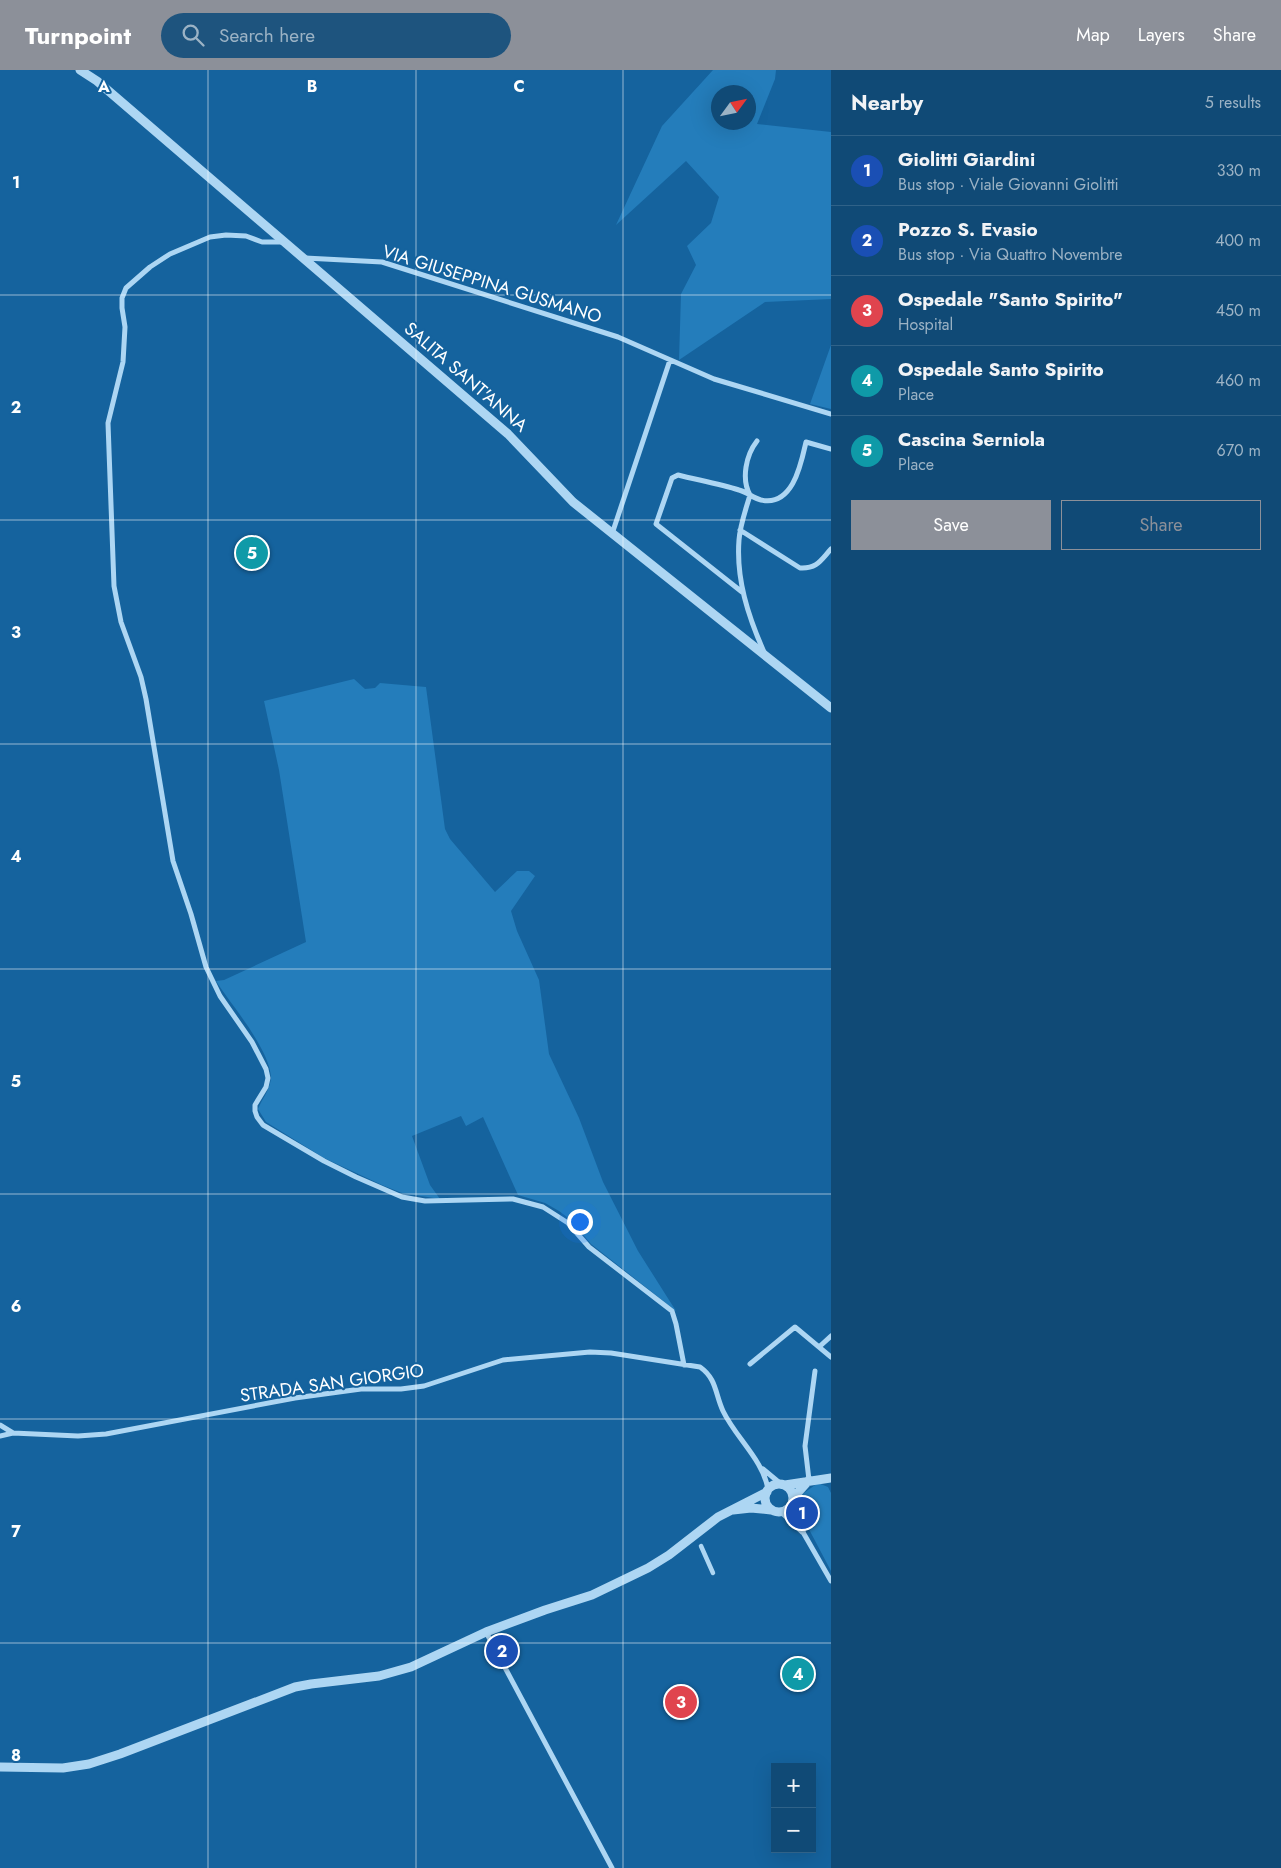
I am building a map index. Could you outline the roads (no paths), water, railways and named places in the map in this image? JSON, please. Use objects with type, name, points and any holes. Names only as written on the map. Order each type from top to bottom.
[{"type":"street","name":"SALITA SANT'ANNA","points":[[80,70],[96,81],[508,434],[559,489],[612,534],[831,708]]},
{"type":"street","points":[[282,242],[262,242],[246,236],[210,237],[170,254],[150,267],[126,288],[122,298],[124,327],[123,362],[108,424],[116,603],[146,699],[173,861],[206,967],[220,996],[252,1042],[266,1069],[268,1078],[266,1087],[255,1105],[255,1111],[263,1124],[306,1152],[356,1178],[402,1197],[425,1201],[513,1199],[543,1207],[556,1214],[568,1223],[590,1247],[672,1311],[684,1364]]},
{"type":"street","name":"VIA GIUSEPPINA GUSMANO","points":[[301,258],[382,262],[618,337],[714,380],[831,414]]},
{"type":"street","points":[[612,534],[670,360]]},
{"type":"street","points":[[757,441],[751,449],[745,478],[745,486],[750,494],[740,530],[739,563],[742,592],[755,631],[766,655]]},
{"type":"street","points":[[742,592],[656,524],[672,478],[678,475],[740,490],[759,499],[769,500],[786,492],[794,484],[806,442],[831,449]]},
{"type":"street","points":[[740,530],[800,568],[810,568],[819,562],[831,549]]},
{"type":"street","points":[[750,1364],[795,1327],[831,1357]]},
{"type":"street","points":[[819,1347],[831,1336]]},
{"type":"street","name":"STRADA SAN GIORGIO","points":[[0,1436],[13,1433],[78,1436],[106,1434],[295,1398],[361,1389],[401,1389],[424,1386],[503,1360],[604,1352],[700,1367],[712,1378],[724,1412],[759,1465],[767,1481],[767,1491]]},
{"type":"street","points":[[781,1512],[790,1508],[809,1480],[806,1446],[815,1371]]},
{"type":"street","points":[[0,1425],[13,1433]]},
{"type":"street","name":"STRADA SAN GIORGIO","points":[[759,1465],[771,1478],[783,1485]]},
{"type":"street","points":[[0,1766],[63,1768],[89,1764],[295,1687],[379,1676],[411,1667],[486,1632],[628,1579],[669,1555],[728,1511],[767,1491],[772,1486],[831,1478]]},
{"type":"street","points":[[783,1485],[792,1493],[804,1534],[831,1581]]},
{"type":"street","points":[[767,1491],[766,1501],[771,1510]]},
{"type":"street","points":[[728,1511],[751,1508],[781,1512],[804,1534]]},
{"type":"street","points":[[701,1546],[713,1573]]},
{"type":"street","points":[[486,1632],[612,1868]]},
{"type":"place","name":"Cascina Serniola","points":[[252,553]]},
{"type":"place","name":"Giolitti Giardini","points":[[802,1513]]},
{"type":"place","name":"Pozzo S. Evasio","points":[[502,1651]]},
{"type":"place","name":"Ospedale Santo Spirito","points":[[798,1674]]},
{"type":"place","name":"Ospedale \"Santo Spirito\"","points":[[681,1702]]}]
